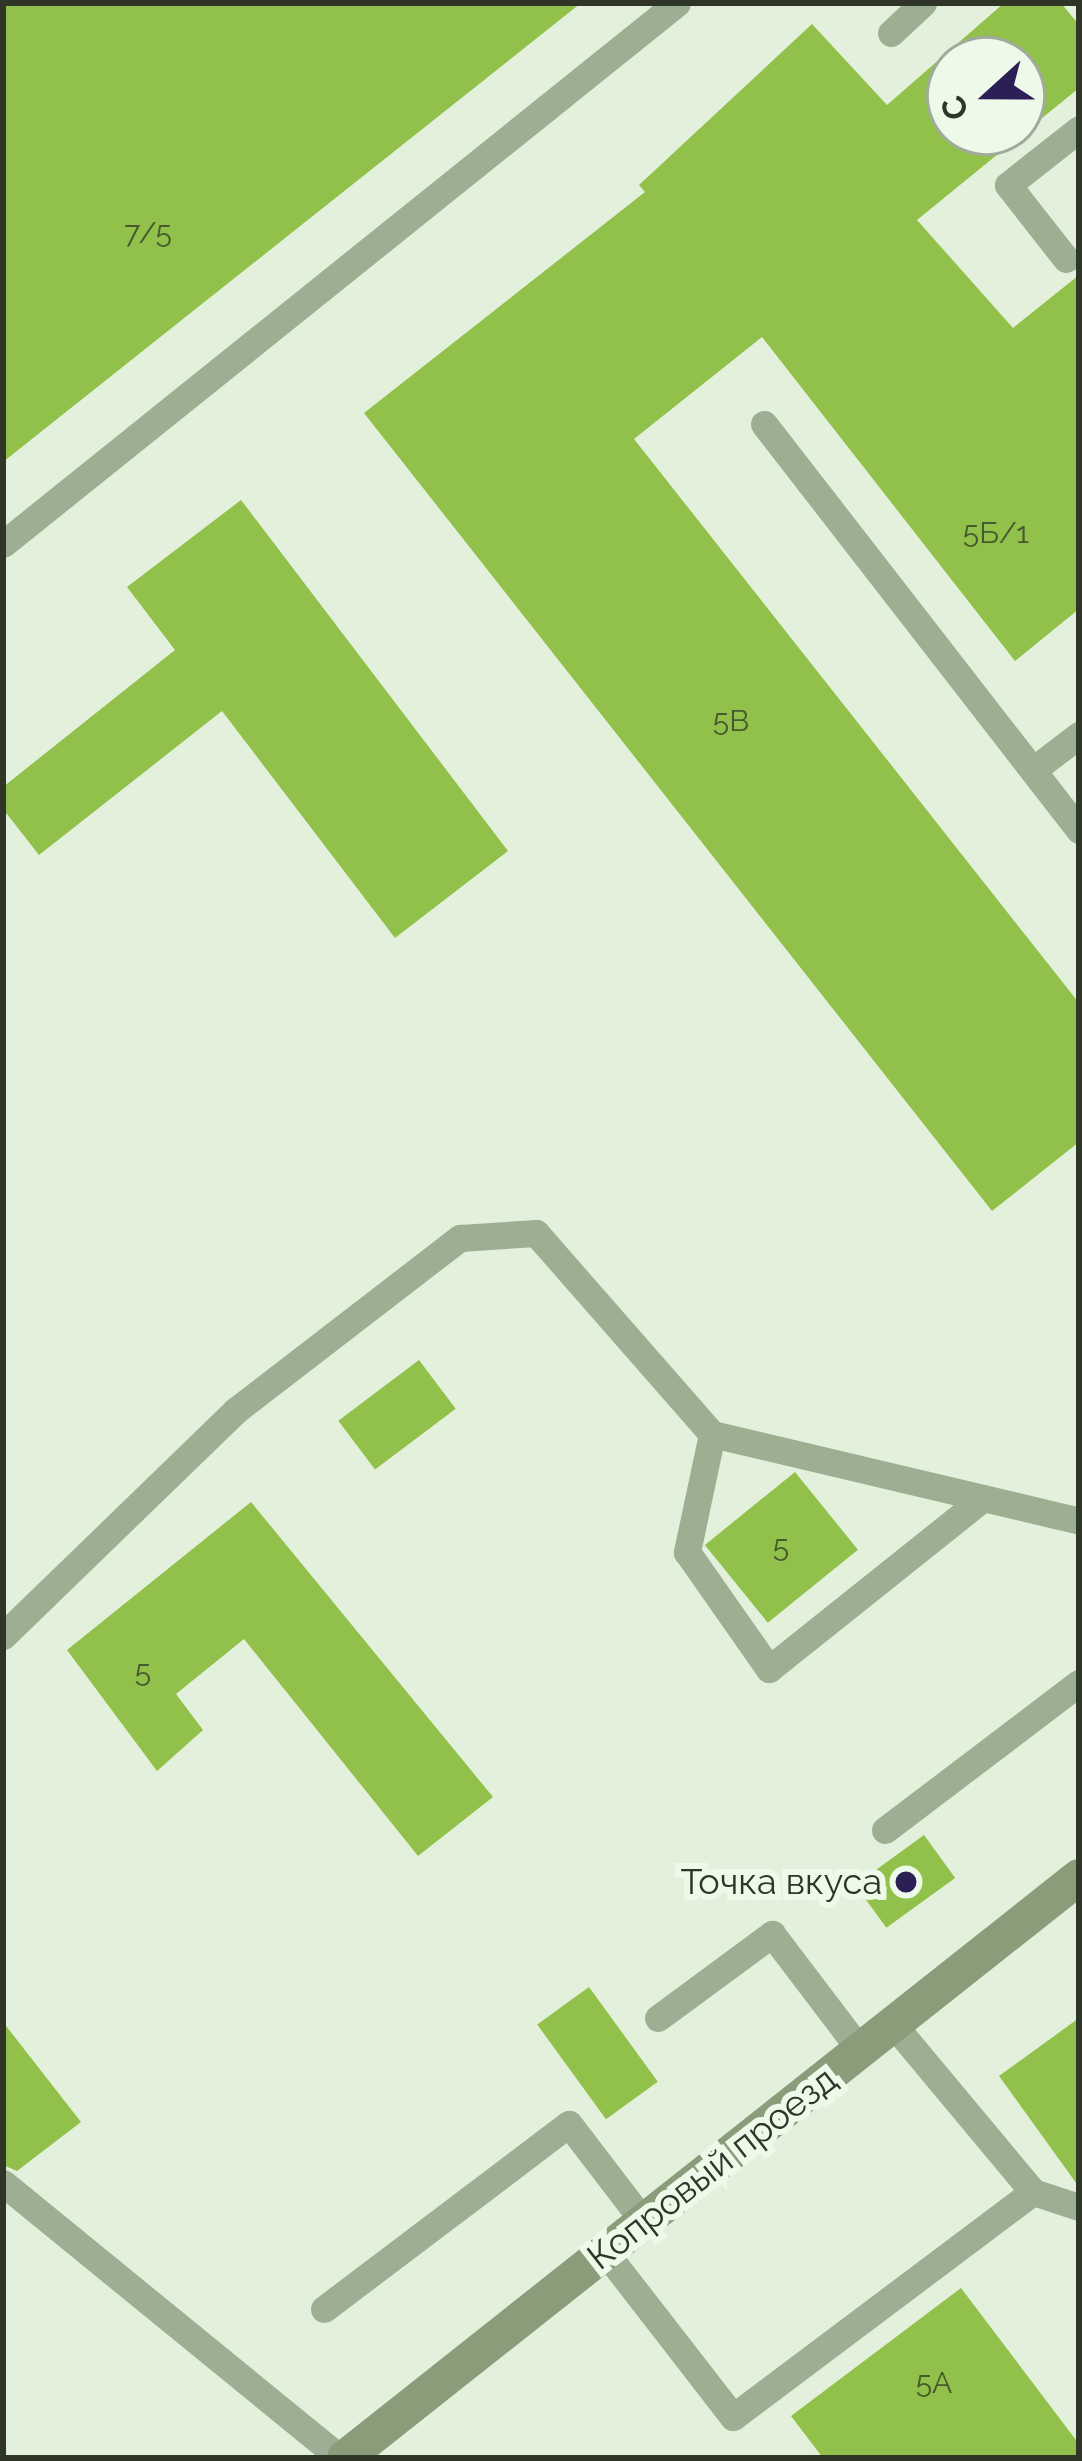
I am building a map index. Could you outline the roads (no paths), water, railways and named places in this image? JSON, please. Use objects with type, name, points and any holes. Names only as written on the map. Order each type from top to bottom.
[{"type":"main road","name":"Копровый проезд","points":[[342,2458],[1079,1877]]},
{"type":"lane","points":[[3,544],[677,3]]},
{"type":"lane","points":[[891,33],[923,3]]},
{"type":"lane","points":[[1066,259],[1009,184],[1079,129]]},
{"type":"lane","points":[[764,424],[1079,830]]},
{"type":"lane","points":[[1033,770],[1079,735]]},
{"type":"lane","points":[[3,1636],[235,1412],[460,1238],[536,1233],[712,1434],[1079,1521]]},
{"type":"lane","points":[[712,1434],[687,1552],[769,1669],[983,1498]]},
{"type":"lane","points":[[885,1830],[1079,1683]]},
{"type":"lane","points":[[658,2018],[772,1934],[860,2050]]},
{"type":"lane","points":[[893,2024],[1033,2192],[1079,2207]]},
{"type":"lane","points":[[324,2309],[569,2124],[644,2222]]},
{"type":"lane","points":[[3,2183],[342,2458]]},
{"type":"lane","points":[[604,2252],[733,2417],[1033,2192]]},
{"type":"place","name":"Точка вкуса","points":[[906,1882]]}]
